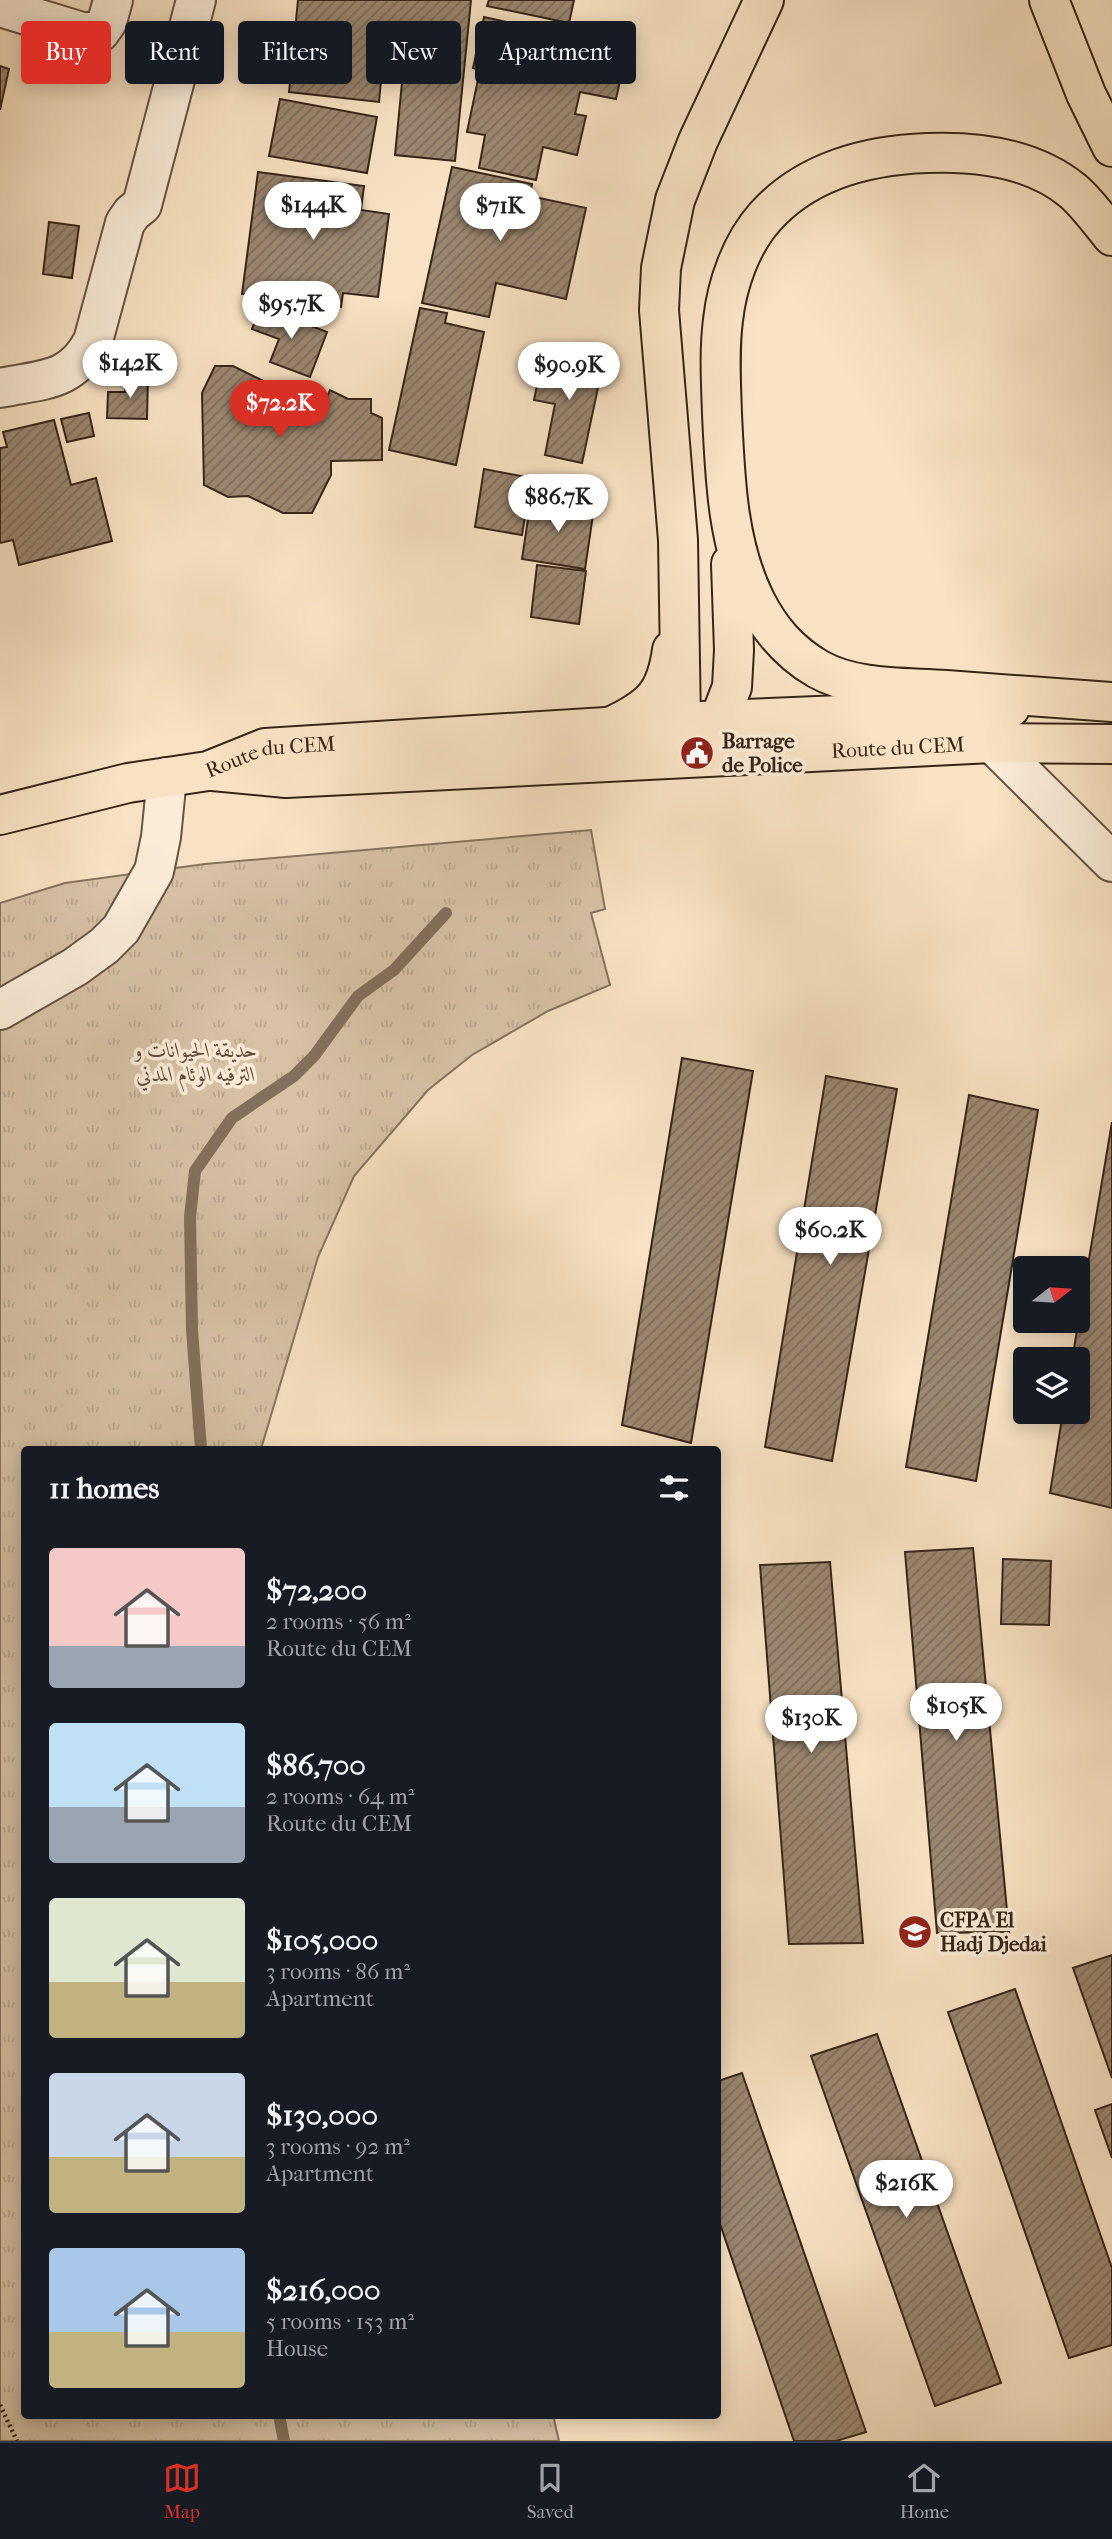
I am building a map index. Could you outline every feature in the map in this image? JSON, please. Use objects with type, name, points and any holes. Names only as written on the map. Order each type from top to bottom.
[{"type":"main road","points":[[705,757],[681,723],[678,540],[659,310],[661,268],[675,200],[693,153],[764,0]]},
{"type":"main road","points":[[1049,0],[1086,94],[1112,147]]},
{"type":"main road","points":[[705,757],[732,687],[734,650],[720,354],[723,318],[728,291],[743,249],[765,217],[795,191],[828,173],[865,160],[944,152],[998,158],[1040,170],[1074,192],[1112,236]]},
{"type":"main road","points":[[726,497],[741,565],[755,600],[775,634],[797,655],[821,671],[850,681],[892,687],[1112,703]]},
{"type":"main road","points":[[612,726],[639,713],[665,684],[671,662],[676,619],[678,540]]},
{"type":"main road","name":"Route du CEM","points":[[208,771],[265,748],[719,720],[1112,703]]},
{"type":"main road","name":"Route du CEM","points":[[208,771],[286,778],[992,743],[1112,744]]},
{"type":"main road","points":[[0,814],[128,783],[208,771]]},
{"type":"lane","points":[[0,7],[82,32],[100,32],[107,22],[113,0]]},
{"type":"lane","points":[[0,388],[66,374],[84,359],[93,341],[125,223],[142,205],[146,195],[196,0]]},
{"type":"lane","points":[[992,743],[1112,862]]},
{"type":"lane","points":[[0,1010],[75,967],[104,946],[121,929],[154,871],[161,837],[167,777]]},
{"type":"path","points":[[0,2405],[17,2441]]},
{"type":"green space","name":"حديقة الحيوانات و الترفيه الوئام المدني","points":[[591,830],[605,909],[591,913],[610,985],[548,1011],[472,1055],[428,1090],[354,1176],[318,1257],[262,1446],[21,1446],[21,2419],[554,2419],[559,2441],[0,2441],[0,903],[65,883],[205,864]]},
{"type":"building","points":[[298,0],[471,0],[455,161],[395,155],[402,84],[461,84],[461,21],[366,21],[366,84],[381,84],[379,102],[289,92],[290,84],[352,84],[352,21],[296,21]]},
{"type":"building","points":[[489,0],[574,0],[569,21],[487,6]]},
{"type":"building","points":[[484,17],[502,21],[483,21]]},
{"type":"building","points":[[0,66],[9,69],[0,110]]},
{"type":"building","points":[[477,84],[619,84],[616,99],[580,92],[575,114],[586,116],[577,155],[543,147],[536,180],[479,168],[485,135],[467,132]]},
{"type":"building","points":[[280,99],[377,117],[367,173],[269,156]]},
{"type":"building","points":[[452,167],[532,184],[530,196],[586,208],[566,299],[496,283],[489,317],[422,303]]},
{"type":"building","points":[[258,172],[364,186],[361,210],[389,214],[378,297],[343,293],[341,307],[242,294]]},
{"type":"building","points":[[49,222],[79,226],[72,278],[43,274]]},
{"type":"building","points":[[261,306],[327,332],[310,377],[270,362],[279,339],[252,329]]},
{"type":"building","points":[[420,308],[447,313],[445,323],[484,332],[456,465],[389,450]]},
{"type":"building","points":[[544,351],[603,364],[582,463],[545,455],[555,404],[534,400]]},
{"type":"building","points":[[215,366],[233,366],[304,401],[325,401],[330,390],[348,399],[371,399],[371,413],[382,418],[382,460],[331,461],[331,475],[312,513],[283,513],[248,496],[228,497],[204,485],[202,393]]},
{"type":"building","points":[[125,376],[148,376],[147,419],[107,418],[108,392],[125,392]]},
{"type":"building","points":[[89,413],[94,436],[67,442],[61,419]]},
{"type":"building","points":[[54,420],[71,485],[96,478],[112,541],[19,565],[13,540],[0,543],[0,448],[7,447],[3,432]]},
{"type":"building","points":[[484,469],[531,478],[522,535],[475,527]]},
{"type":"building","points":[[531,499],[594,508],[585,569],[522,559]]},
{"type":"building","points":[[537,565],[586,571],[579,624],[531,617]]},
{"type":"building","points":[[682,1058],[753,1071],[691,1443],[622,1425]]},
{"type":"building","points":[[826,1076],[897,1089],[832,1461],[765,1447]]},
{"type":"building","points":[[969,1095],[1038,1110],[976,1481],[906,1467]]},
{"type":"building","points":[[1112,1122],[1112,1508],[1050,1493],[1061,1424],[1090,1424],[1090,1347],[1074,1347],[1076,1334],[1090,1334],[1089,1256]]},
{"type":"building","points":[[973,1548],[1009,1932],[937,1933],[905,1552]]},
{"type":"building","points":[[1003,1559],[1051,1561],[1049,1625],[1001,1624]]},
{"type":"building","points":[[830,1562],[863,1943],[789,1944],[760,1565]]},
{"type":"building","points":[[1112,1955],[1112,2078],[1073,1968]]},
{"type":"building","points":[[1015,1989],[1112,2268],[1112,2345],[1069,2358],[948,2012]]},
{"type":"building","points":[[877,2034],[1001,2383],[935,2406],[811,2056]]},
{"type":"building","points":[[742,2073],[866,2432],[836,2441],[794,2441],[721,2227],[721,2080]]},
{"type":"building","points":[[1112,2104],[1112,2158],[1095,2110]]},
{"type":"waterway","points":[[201,1446],[192,1330],[190,1217],[195,1171],[232,1118],[294,1076],[314,1056],[358,996],[394,970],[446,913]]},
{"type":"waterway","points":[[280,2419],[284,2441]]},
{"type":"place","name":"Barrage de Police","points":[[697,753]]},
{"type":"place","name":"CFPA El Hadj Djedai","points":[[915,1932]]}]
